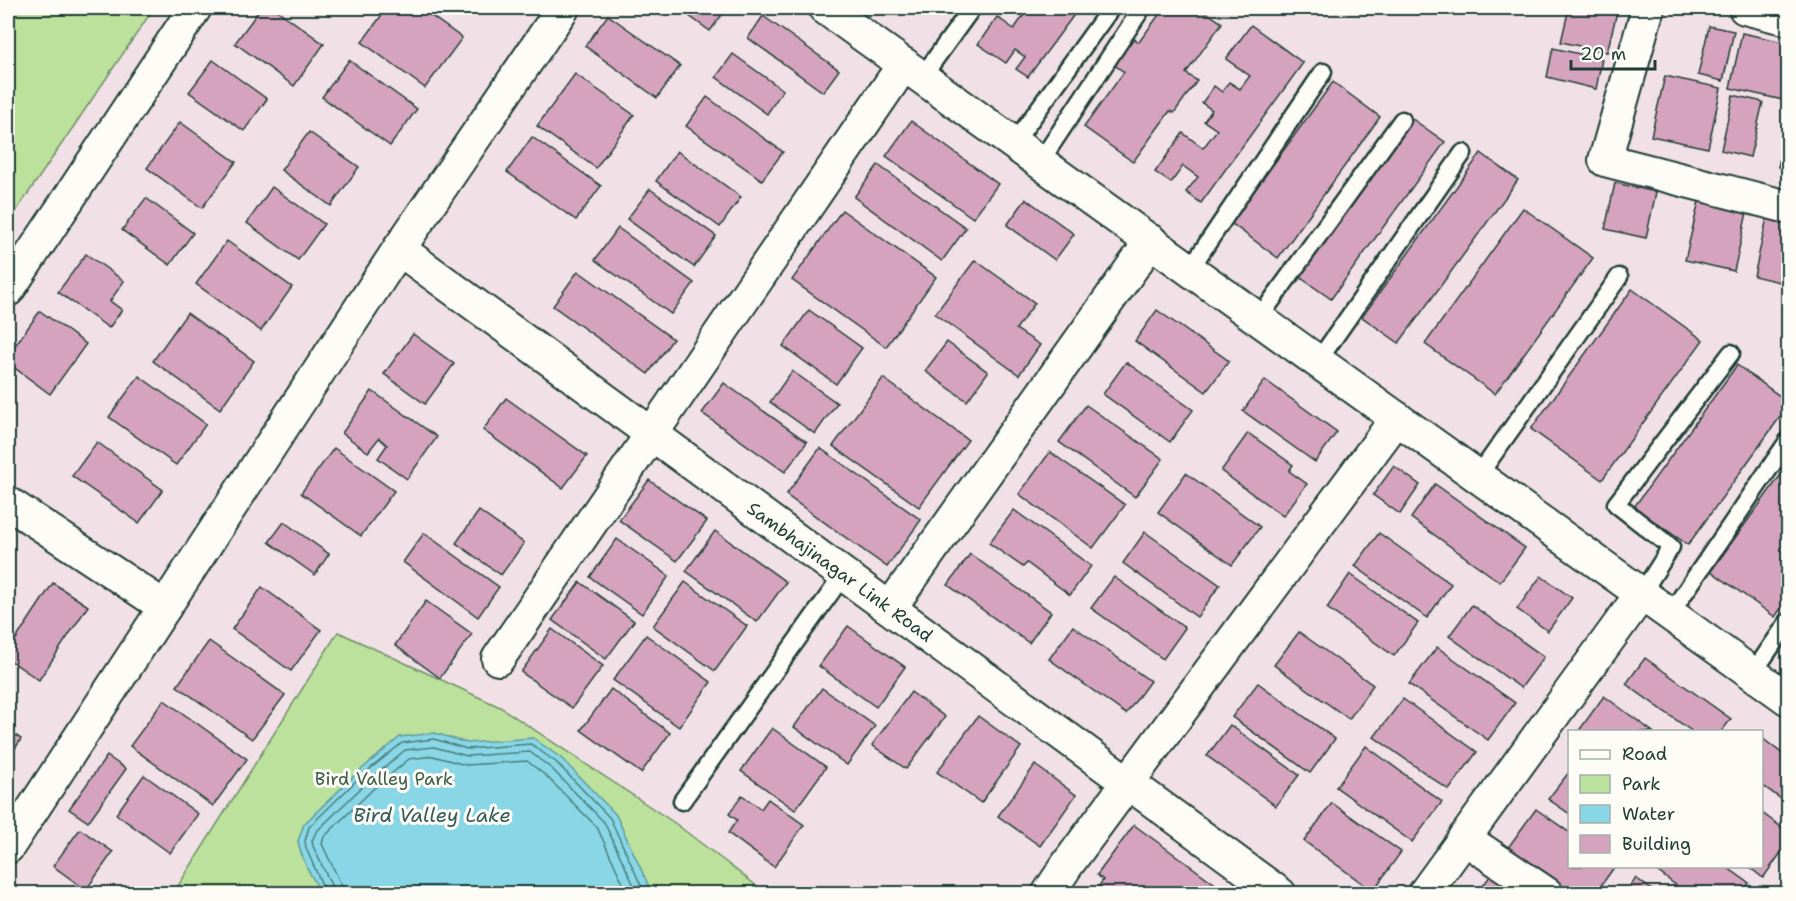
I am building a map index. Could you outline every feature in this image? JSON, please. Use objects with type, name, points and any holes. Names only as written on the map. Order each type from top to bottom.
[{"type":"street","points":[[8,290],[195,8]]},
{"type":"street","points":[[8,847],[399,249],[564,8]]},
{"type":"street","points":[[825,8],[1788,699]]},
{"type":"street","points":[[1647,8],[1605,160],[1788,207]]},
{"type":"street","points":[[1745,8],[1788,19]]},
{"type":"street","points":[[498,659],[652,434],[913,70]]},
{"type":"street","points":[[890,608],[1151,241]]},
{"type":"street","name":"Sambhajinagar Link Road","points":[[399,249],[1281,894]]},
{"type":"street","points":[[1048,894],[1397,418]]},
{"type":"street","points":[[8,503],[165,607]]},
{"type":"street","points":[[1424,894],[1642,593]]},
{"type":"street","points":[[1464,838],[1547,894]]},
{"type":"lane","points":[[913,70],[972,8]]},
{"type":"lane","points":[[1014,143],[1111,8]]},
{"type":"lane","points":[[1040,162],[1142,8]]},
{"type":"lane","points":[[1190,269],[1323,72]]},
{"type":"lane","points":[[1258,318],[1402,120]]},
{"type":"lane","points":[[1318,361],[1463,153]]},
{"type":"lane","points":[[1478,476],[1619,277]]},
{"type":"lane","points":[[1642,593],[1671,547],[1617,504],[1731,353]]},
{"type":"lane","points":[[1670,614],[1788,441]]},
{"type":"lane","points":[[682,801],[844,574]]},
{"type":"lane","points":[[1753,673],[1788,622]]},
{"type":"green space","points":[[8,8],[154,8],[8,223]]},
{"type":"green space","name":"Bird Valley Park","points":[[338,632],[500,707],[676,824],[766,893],[173,894]]},
{"type":"water","name":"Bird Valley Lake","points":[[435,733],[467,743],[533,738],[561,758],[616,815],[652,893],[321,893],[300,850],[298,841],[304,824],[357,773],[400,737]]},
{"type":"building","points":[[261,8],[274,8],[324,44],[294,86],[235,43]]},
{"type":"building","points":[[387,8],[420,8],[462,38],[425,88],[362,42]]},
{"type":"building","points":[[461,8],[477,8],[471,15]]},
{"type":"building","points":[[678,8],[727,8],[710,31]]},
{"type":"building","points":[[1013,8],[1079,8],[1028,77],[1016,69],[1025,57],[1015,50],[1006,63],[978,44],[997,17],[1014,29],[1024,15]]},
{"type":"building","points":[[1164,8],[1200,8],[1222,23],[1186,73],[1197,81],[1174,113],[1170,111],[1133,162],[1084,127],[1124,72],[1113,64],[1133,38],[1139,42]]},
{"type":"building","points":[[1569,8],[1618,8],[1607,52],[1561,42]]},
{"type":"building","points":[[608,15],[680,66],[657,98],[585,46]]},
{"type":"building","points":[[763,16],[839,70],[823,92],[748,38]]},
{"type":"building","points":[[1251,25],[1303,63],[1201,203],[1186,192],[1198,177],[1183,166],[1171,183],[1155,172],[1183,133],[1203,148],[1217,130],[1204,121],[1212,110],[1202,103],[1214,86],[1222,92],[1229,82],[1240,89],[1250,76],[1226,59]]},
{"type":"building","points":[[1709,26],[1734,31],[1723,81],[1698,75]]},
{"type":"building","points":[[1742,33],[1788,43],[1788,75],[1783,100],[1730,88]]},
{"type":"building","points":[[1553,48],[1602,59],[1596,89],[1547,77]]},
{"type":"building","points":[[733,54],[783,90],[767,114],[716,77]]},
{"type":"building","points":[[213,60],[267,99],[244,131],[189,92]]},
{"type":"building","points":[[349,60],[417,109],[390,146],[322,97]]},
{"type":"building","points":[[575,74],[634,115],[596,168],[537,126]]},
{"type":"building","points":[[1665,76],[1721,88],[1708,148],[1651,136]]},
{"type":"building","points":[[1333,82],[1380,117],[1278,258],[1231,223]]},
{"type":"building","points":[[1733,95],[1763,102],[1750,157],[1721,150]]},
{"type":"building","points":[[707,97],[783,152],[762,180],[686,126]]},
{"type":"building","points":[[1411,118],[1445,142],[1331,299],[1297,275]]},
{"type":"building","points":[[911,121],[998,184],[973,218],[886,156]]},
{"type":"building","points":[[180,122],[236,162],[202,208],[147,168]]},
{"type":"building","points":[[1788,122],[1788,169],[1778,167]]},
{"type":"building","points":[[309,132],[359,167],[331,206],[281,170]]},
{"type":"building","points":[[532,137],[601,186],[576,220],[507,172]]},
{"type":"building","points":[[677,151],[741,197],[720,227],[656,181]]},
{"type":"building","points":[[1481,153],[1518,180],[1399,343],[1362,317]]},
{"type":"building","points":[[878,165],[966,228],[942,261],[854,197]]},
{"type":"building","points":[[1615,183],[1656,192],[1646,238],[1605,229]]},
{"type":"building","points":[[272,187],[324,224],[298,260],[247,223]]},
{"type":"building","points":[[650,189],[716,236],[694,267],[627,219]]},
{"type":"building","points":[[1700,197],[1748,208],[1734,271],[1685,260]]},
{"type":"building","points":[[146,198],[193,233],[170,265],[122,230]]},
{"type":"building","points":[[1026,199],[1074,234],[1055,260],[1007,225]]},
{"type":"building","points":[[1523,208],[1593,258],[1495,394],[1425,344]]},
{"type":"building","points":[[842,210],[936,277],[886,347],[792,280]]},
{"type":"building","points":[[1767,218],[1788,223],[1788,284],[1754,276]]},
{"type":"building","points":[[618,228],[694,283],[671,314],[595,260]]},
{"type":"building","points":[[227,241],[292,287],[261,331],[196,284]]},
{"type":"building","points":[[86,254],[124,281],[110,301],[122,310],[109,328],[58,292]]},
{"type":"building","points":[[975,260],[1035,303],[1016,329],[1040,345],[1019,375],[935,314]]},
{"type":"building","points":[[578,271],[673,339],[648,374],[553,306]]},
{"type":"building","points":[[1632,289],[1703,340],[1602,480],[1531,429]]},
{"type":"building","points":[[809,310],[862,348],[836,384],[783,346]]},
{"type":"building","points":[[1157,310],[1229,361],[1206,392],[1135,341]]},
{"type":"building","points":[[40,311],[86,344],[50,394],[8,363],[8,355]]},
{"type":"building","points":[[187,313],[254,361],[220,409],[153,361]]},
{"type":"building","points":[[413,334],[454,364],[425,404],[384,374]]},
{"type":"building","points":[[947,342],[988,372],[967,401],[925,371]]},
{"type":"building","points":[[1126,362],[1193,410],[1170,442],[1103,394]]},
{"type":"building","points":[[1737,365],[1788,402],[1788,406],[1688,545],[1634,507]]},
{"type":"building","points":[[792,371],[837,403],[815,434],[770,402]]},
{"type":"building","points":[[139,376],[206,424],[176,465],[109,417]]},
{"type":"building","points":[[883,378],[968,440],[919,507],[833,446]]},
{"type":"building","points":[[1265,380],[1337,432],[1315,462],[1243,411]]},
{"type":"building","points":[[724,383],[807,442],[785,472],[702,413]]},
{"type":"building","points":[[372,391],[437,437],[407,479],[378,458],[387,445],[379,438],[368,452],[342,433]]},
{"type":"building","points":[[506,398],[587,456],[563,488],[483,430]]},
{"type":"building","points":[[1086,405],[1163,459],[1135,497],[1059,442]]},
{"type":"building","points":[[1248,433],[1293,465],[1289,471],[1307,484],[1283,516],[1221,471]]},
{"type":"building","points":[[97,442],[163,490],[139,523],[72,476]]},
{"type":"building","points":[[334,448],[394,491],[361,536],[301,493]]},
{"type":"building","points":[[820,448],[921,520],[887,567],[786,495]]},
{"type":"building","points":[[1050,452],[1125,505],[1093,548],[1019,494]]},
{"type":"building","points":[[1788,465],[1788,598],[1775,617],[1711,571]]},
{"type":"building","points":[[1394,466],[1420,485],[1400,514],[1373,495]]},
{"type":"building","points":[[1186,473],[1260,527],[1232,565],[1158,512]]},
{"type":"building","points":[[649,480],[707,521],[677,561],[619,520]]},
{"type":"building","points":[[1435,484],[1525,548],[1500,582],[1411,518]]},
{"type":"building","points":[[1014,510],[1091,566],[1070,595],[1027,563],[1023,567],[989,543]]},
{"type":"building","points":[[479,511],[524,543],[501,575],[456,543]]},
{"type":"building","points":[[284,522],[329,554],[315,575],[269,542]]},
{"type":"building","points":[[715,531],[786,582],[757,622],[686,571]]},
{"type":"building","points":[[1145,532],[1220,585],[1197,617],[1123,563]]},
{"type":"building","points":[[424,533],[499,587],[478,617],[403,562]]},
{"type":"building","points":[[1379,533],[1451,584],[1427,618],[1355,566]]},
{"type":"building","points":[[617,539],[669,576],[642,614],[590,577]]},
{"type":"building","points":[[970,554],[1051,612],[1029,643],[948,585]]},
{"type":"building","points":[[1350,574],[1418,623],[1394,656],[1327,608]]},
{"type":"building","points":[[1541,576],[1572,598],[1548,631],[1517,609]]},
{"type":"building","points":[[1114,577],[1185,628],[1163,659],[1091,608]]},
{"type":"building","points":[[580,582],[634,621],[606,659],[552,620]]},
{"type":"building","points":[[685,582],[747,626],[715,671],[653,626]]},
{"type":"building","points":[[53,583],[88,606],[39,680],[8,659],[8,651]]},
{"type":"building","points":[[262,587],[321,630],[291,671],[232,629]]},
{"type":"building","points":[[426,601],[472,634],[440,678],[395,645]]},
{"type":"building","points":[[1472,605],[1544,657],[1521,688],[1449,636]]},
{"type":"building","points":[[848,626],[905,667],[876,707],[819,666]]},
{"type":"building","points":[[1073,626],[1150,681],[1126,714],[1049,659]]},
{"type":"building","points":[[552,629],[603,666],[572,708],[521,672]]},
{"type":"building","points":[[1299,632],[1373,685],[1349,719],[1274,665]]},
{"type":"building","points":[[646,635],[711,682],[679,727],[613,680]]},
{"type":"building","points":[[209,641],[285,695],[252,739],[177,686]]},
{"type":"building","points":[[1437,647],[1515,703],[1488,740],[1409,684]]},
{"type":"building","points":[[1645,658],[1731,719],[1723,730],[1690,730],[1626,684]]},
{"type":"building","points":[[1258,683],[1335,739],[1310,773],[1232,717]]},
{"type":"building","points":[[822,688],[875,726],[847,765],[794,727]]},
{"type":"building","points":[[611,689],[670,733],[641,773],[581,730]]},
{"type":"building","points":[[911,692],[945,717],[906,769],[872,745]]},
{"type":"building","points":[[1604,696],[1650,730],[1579,730]]},
{"type":"building","points":[[1403,699],[1477,752],[1449,790],[1374,737]]},
{"type":"building","points":[[164,700],[247,759],[213,806],[130,746]]},
{"type":"building","points":[[978,716],[1021,747],[981,803],[937,772]]},
{"type":"building","points":[[1230,725],[1299,775],[1276,806],[1207,756]]},
{"type":"building","points":[[772,728],[826,767],[795,810],[741,771]]},
{"type":"building","points":[[8,730],[21,739],[8,760]]},
{"type":"building","points":[[1763,739],[1788,758],[1788,804],[1763,786]]},
{"type":"building","points":[[1366,746],[1442,802],[1412,842],[1336,787]]},
{"type":"building","points":[[107,756],[126,769],[88,822],[69,809]]},
{"type":"building","points":[[1035,765],[1076,795],[1040,846],[998,816]]},
{"type":"building","points":[[1568,774],[1568,813],[1548,799]]},
{"type":"building","points":[[144,775],[198,814],[170,853],[116,814]]},
{"type":"building","points":[[742,795],[761,809],[768,799],[804,825],[774,867],[728,833],[737,820],[729,814]]},
{"type":"building","points":[[1332,803],[1401,852],[1373,891],[1304,841]]},
{"type":"building","points":[[1536,809],[1568,832],[1568,868],[1614,868],[1595,894],[1569,894],[1507,849]]},
{"type":"building","points":[[1763,814],[1788,832],[1788,843],[1763,878],[1750,868],[1763,868]]},
{"type":"building","points":[[1134,825],[1229,894],[1094,894],[1103,880],[1097,875]]},
{"type":"building","points":[[80,829],[113,852],[86,890],[53,866]]},
{"type":"building","points":[[1498,865],[1537,894],[1477,894]]},
{"type":"building","points":[[1653,868],[1728,868],[1749,883],[1741,894],[1688,894]]},
{"type":"building","points":[[1636,878],[1657,894],[1625,894]]}]
